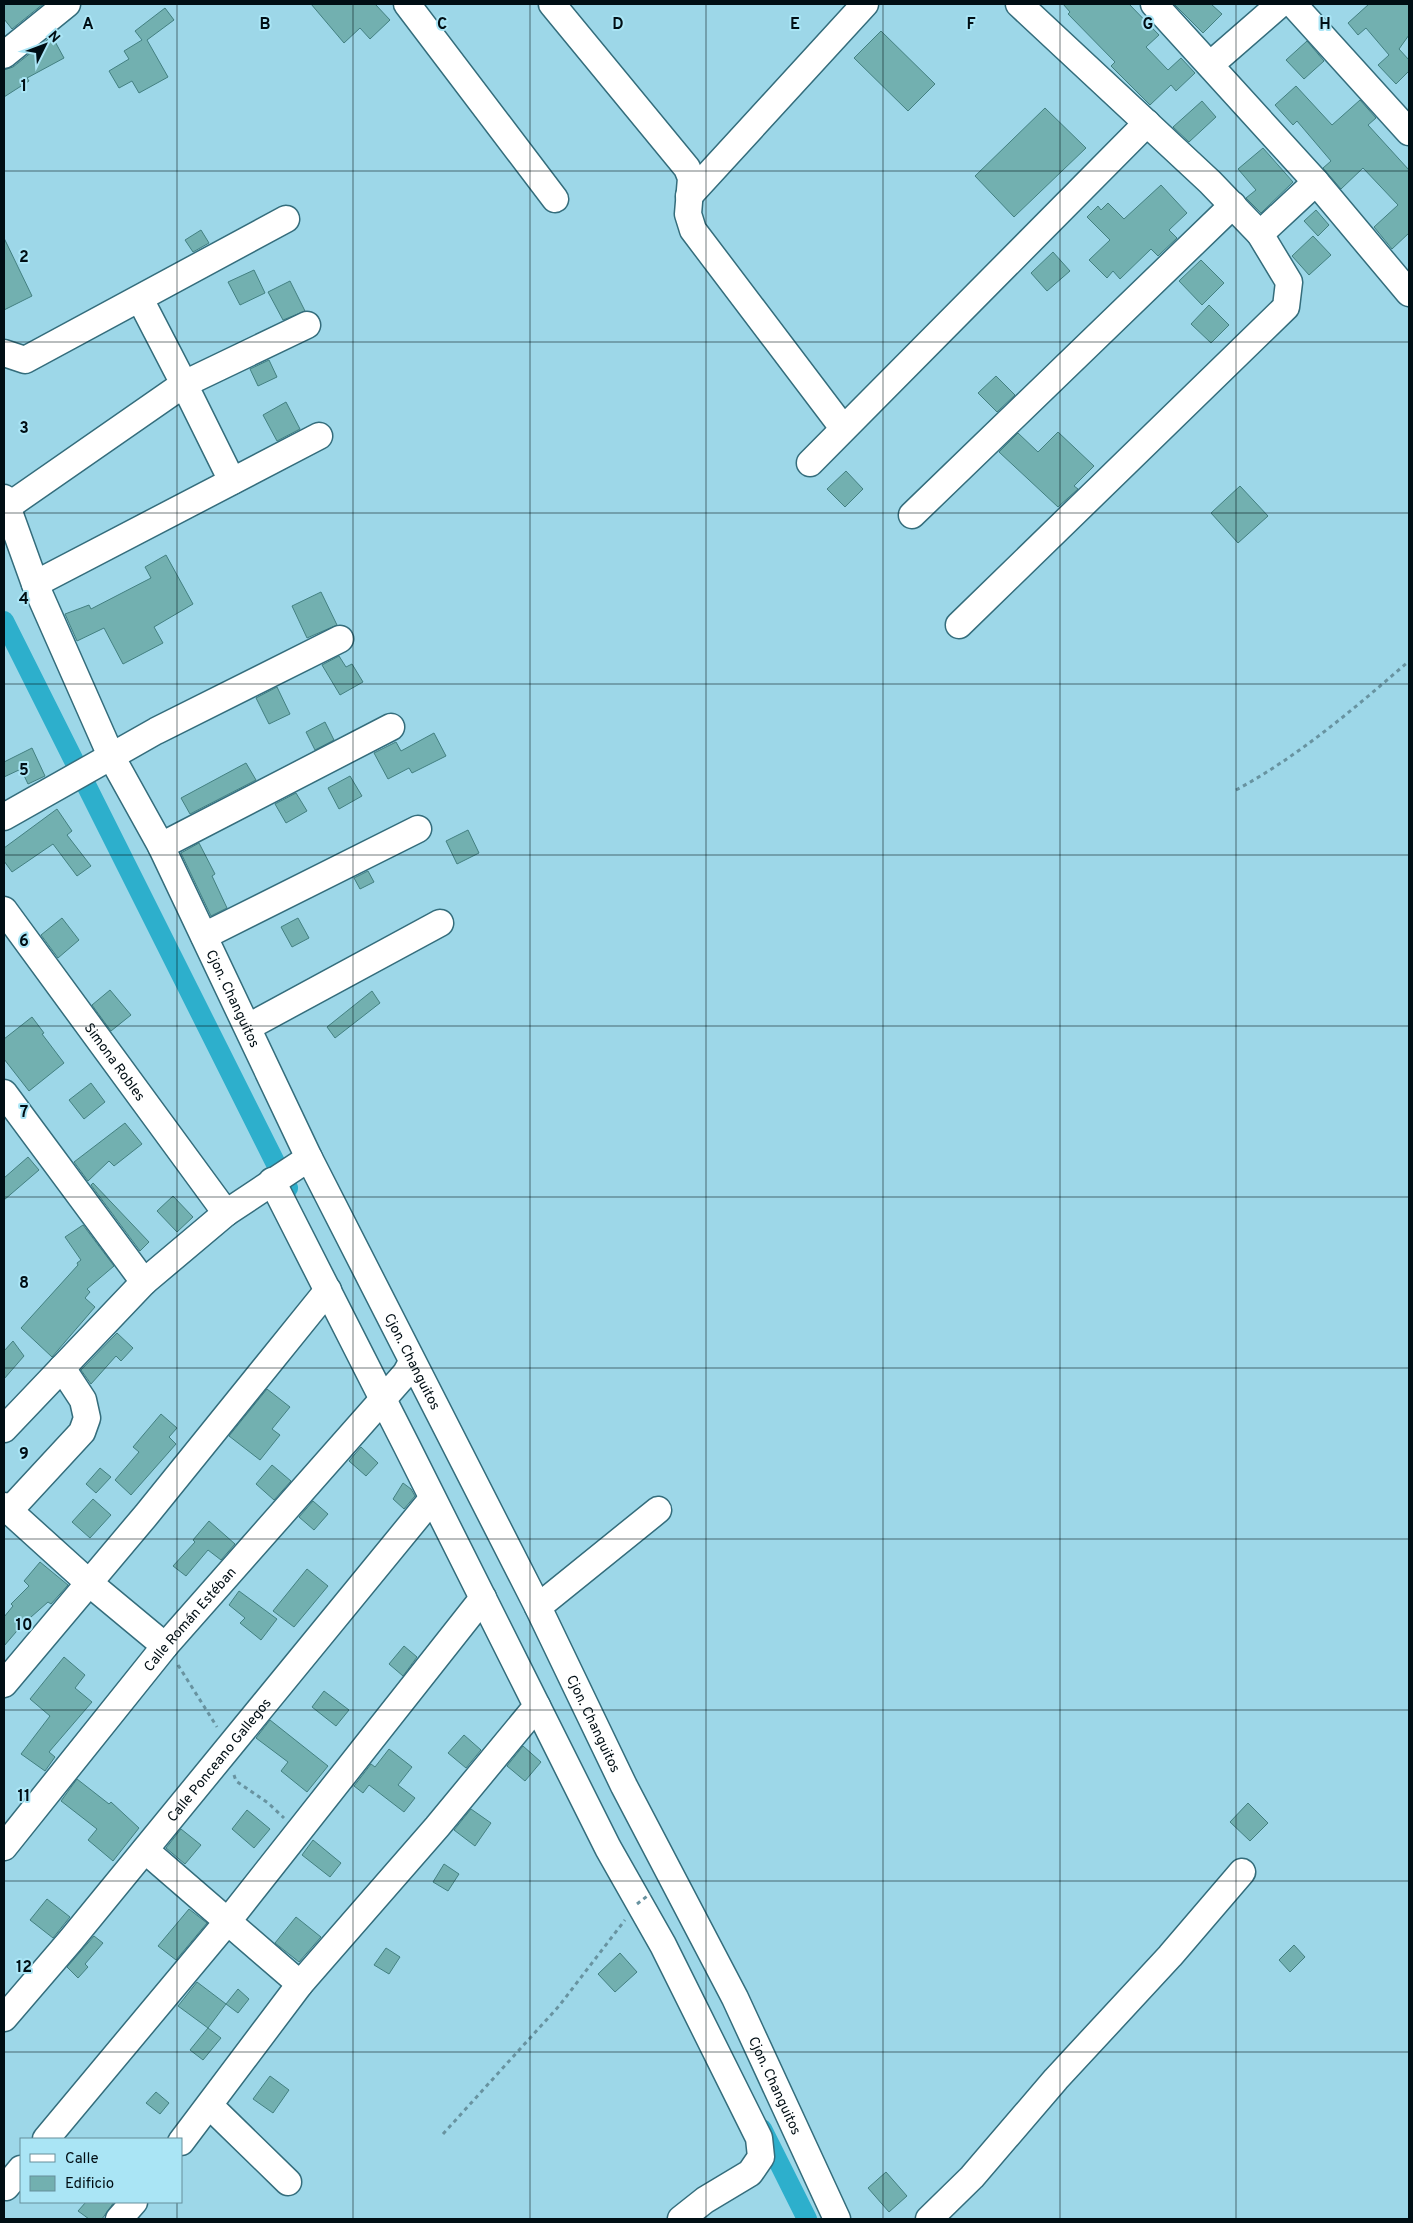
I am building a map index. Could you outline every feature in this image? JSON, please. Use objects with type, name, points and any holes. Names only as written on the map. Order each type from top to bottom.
[{"type":"street","points":[[4,55],[67,4]]},
{"type":"street","points":[[552,4],[687,168],[690,178],[688,214],[694,230],[843,428]]},
{"type":"street","points":[[689,196],[864,4]]},
{"type":"street","points":[[959,625],[1286,307],[1290,282],[1260,234],[1147,122],[1019,4]]},
{"type":"street","points":[[1154,4],[1316,182],[1409,293]]},
{"type":"street","points":[[1210,66],[1280,4]]},
{"type":"street","points":[[1293,4],[1409,132]]},
{"type":"street","points":[[418,8],[555,199]]},
{"type":"street","points":[[810,463],[1147,122]]},
{"type":"street","points":[[1260,234],[1316,182]]},
{"type":"street","points":[[912,515],[1232,206]]},
{"type":"street","points":[[4,353],[25,360],[286,219]]},
{"type":"street","points":[[140,299],[232,481]]},
{"type":"street","points":[[7,515],[184,384],[307,325]]},
{"type":"street","points":[[35,584],[319,436]]},
{"type":"street","name":"Cjon. Changuitos","points":[[7,515],[102,761],[160,846],[248,1027],[290,1170],[409,1367],[538,1607],[624,1786],[734,1998],[838,2219]]},
{"type":"street","points":[[4,816],[102,761],[340,639]]},
{"type":"street","points":[[160,846],[391,726]]},
{"type":"street","points":[[204,936],[418,829]]},
{"type":"street","name":"Simona Robles","points":[[4,910],[226,1213]]},
{"type":"street","points":[[248,1027],[440,923]]},
{"type":"street","points":[[4,1093],[144,1282]]},
{"type":"street","points":[[4,1429],[144,1282],[226,1213],[290,1170],[328,1290],[386,1394],[432,1499],[484,1598],[608,1848],[663,1945],[759,2138],[762,2158],[750,2173],[705,2200],[681,2219]]},
{"type":"street","points":[[4,1684],[147,1514],[328,1290]]},
{"type":"street","name":"Calle Román Estéban","points":[[4,1847],[165,1646],[409,1367]]},
{"type":"street","points":[[62,1368],[83,1400],[87,1418],[82,1432],[6,1508],[88,1582],[165,1646]]},
{"type":"street","name":"Calle Ponceano Gallegos","points":[[4,2018],[145,1850],[432,1499]]},
{"type":"street","points":[[538,1607],[658,1510]]},
{"type":"street","points":[[47,2138],[228,1921],[484,1598]]},
{"type":"street","points":[[182,2141],[300,1984],[437,1826],[537,1706]]},
{"type":"street","points":[[145,1850],[300,1984]]},
{"type":"street","points":[[929,2219],[972,2177],[1056,2079],[1170,1956],[1242,1872]]},
{"type":"street","points":[[210,2106],[288,2182]]},
{"type":"street","points":[[119,2219],[133,2203]]},
{"type":"path","points":[[1236,790],[1266,774],[1302,749],[1409,662]]},
{"type":"path","points":[[631,1912],[637,1904],[650,1894]]},
{"type":"path","points":[[443,2134],[559,2006],[625,1919]]},
{"type":"building","points":[[4,4],[43,4],[12,29],[4,19]]},
{"type":"building","points":[[311,4],[375,4],[390,20],[370,39],[360,28],[344,43]]},
{"type":"building","points":[[1063,4],[1129,4],[1159,35],[1146,47],[1168,70],[1181,58],[1195,73],[1176,91],[1171,85],[1150,105],[1111,66],[1115,62],[1068,14],[1070,12]]},
{"type":"building","points":[[1174,4],[1211,4],[1222,14],[1203,33]]},
{"type":"building","points":[[1369,4],[1409,4],[1409,35],[1399,49],[1409,60],[1409,71],[1396,84],[1378,65],[1389,55],[1366,28],[1358,35],[1348,23]]},
{"type":"building","points":[[165,8],[174,20],[147,40],[168,77],[139,93],[132,81],[119,88],[109,71],[129,59],[124,51],[142,40],[135,31]]},
{"type":"building","points":[[881,31],[935,84],[908,111],[854,58]]},
{"type":"building","points":[[52,36],[64,58],[27,78],[29,81],[4,97],[4,70],[13,67]]},
{"type":"building","points":[[1307,41],[1324,61],[1304,79],[1286,60]]},
{"type":"building","points":[[1296,86],[1332,125],[1360,100],[1376,118],[1368,125],[1409,170],[1409,233],[1392,249],[1374,227],[1398,205],[1363,168],[1341,189],[1323,168],[1331,161],[1297,121],[1293,125],[1275,105]]},
{"type":"building","points":[[1202,101],[1216,117],[1189,142],[1173,127]]},
{"type":"building","points":[[1045,108],[1086,148],[1014,217],[975,176]]},
{"type":"building","points":[[1263,148],[1293,182],[1261,213],[1246,198],[1256,190],[1238,169]]},
{"type":"building","points":[[1161,185],[1187,213],[1169,230],[1177,238],[1158,256],[1151,249],[1120,279],[1113,271],[1107,278],[1089,260],[1110,240],[1087,217],[1098,206],[1101,210],[1108,203],[1124,219]]},
{"type":"building","points":[[1316,210],[1329,225],[1318,236],[1304,221]]},
{"type":"building","points":[[201,230],[209,243],[193,252],[185,240]]},
{"type":"building","points":[[1313,236],[1331,255],[1309,275],[1292,256]]},
{"type":"building","points":[[4,238],[32,296],[4,310]]},
{"type":"building","points":[[1053,252],[1070,271],[1047,291],[1031,273]]},
{"type":"building","points":[[1201,260],[1224,283],[1202,305],[1179,281]]},
{"type":"building","points":[[254,270],[265,293],[240,305],[228,282]]},
{"type":"building","points":[[290,281],[305,311],[283,320],[268,292]]},
{"type":"building","points":[[1209,305],[1229,325],[1211,343],[1191,324]]},
{"type":"building","points":[[269,360],[277,377],[258,386],[250,369]]},
{"type":"building","points":[[996,376],[1015,395],[997,412],[978,393]]},
{"type":"building","points":[[286,402],[300,429],[277,441],[263,415]]},
{"type":"building","points":[[1058,432],[1094,466],[1074,486],[1078,489],[1058,507],[999,452],[1018,433],[1038,452]]},
{"type":"building","points":[[846,471],[863,489],[845,507],[827,489]]},
{"type":"building","points":[[1240,486],[1268,516],[1238,543],[1211,513]]},
{"type":"building","points":[[166,555],[193,604],[154,627],[163,643],[123,664],[104,628],[77,641],[65,614],[89,605],[91,609],[151,578],[145,567]]},
{"type":"building","points":[[321,592],[337,625],[307,638],[292,606]]},
{"type":"building","points":[[339,656],[346,667],[352,664],[363,682],[340,695],[322,665]]},
{"type":"building","points":[[277,687],[290,714],[269,724],[256,698]]},
{"type":"building","points":[[325,722],[334,740],[315,750],[306,732]]},
{"type":"building","points":[[434,733],[446,756],[412,773],[409,768],[388,779],[374,753],[396,742],[401,751]]},
{"type":"building","points":[[32,748],[45,776],[28,784],[21,769],[4,777],[4,762]]},
{"type":"building","points":[[246,763],[256,780],[190,814],[181,798]]},
{"type":"building","points":[[350,776],[362,796],[339,809],[328,788]]},
{"type":"building","points":[[296,793],[307,811],[286,823],[275,804]]},
{"type":"building","points":[[57,809],[72,831],[67,835],[91,866],[77,876],[53,844],[12,872],[4,861],[4,848]]},
{"type":"building","points":[[468,830],[479,853],[457,864],[446,841]]},
{"type":"building","points":[[199,843],[215,874],[212,876],[227,908],[211,916],[181,853]]},
{"type":"building","points":[[368,871],[374,882],[360,889],[354,878]]},
{"type":"building","points":[[62,918],[79,940],[58,958],[41,935]]},
{"type":"building","points":[[298,918],[309,938],[292,947],[281,927]]},
{"type":"building","points":[[110,990],[131,1015],[111,1031],[92,1005]]},
{"type":"building","points":[[372,991],[380,1003],[335,1038],[327,1027]]},
{"type":"building","points":[[32,1017],[64,1063],[29,1091],[4,1059],[4,1039]]},
{"type":"building","points":[[91,1083],[105,1102],[84,1119],[69,1100]]},
{"type":"building","points":[[125,1123],[142,1144],[114,1166],[109,1161],[88,1181],[74,1162]]},
{"type":"building","points":[[28,1157],[39,1170],[4,1200],[4,1178]]},
{"type":"building","points":[[93,1183],[149,1242],[140,1251],[91,1185]]},
{"type":"building","points":[[173,1196],[193,1217],[177,1232],[157,1211]]},
{"type":"building","points":[[83,1225],[114,1266],[87,1289],[90,1292],[85,1298],[95,1307],[52,1357],[21,1328],[78,1265],[77,1263],[81,1260],[65,1237]]},
{"type":"building","points":[[117,1333],[133,1348],[121,1361],[116,1356],[91,1384],[81,1370]]},
{"type":"building","points":[[13,1341],[24,1356],[4,1379],[4,1351]]},
{"type":"building","points":[[267,1389],[290,1407],[272,1429],[280,1435],[260,1460],[229,1436]]},
{"type":"building","points":[[161,1414],[177,1428],[169,1437],[176,1444],[131,1495],[115,1480],[139,1452],[133,1447]]},
{"type":"building","points":[[361,1447],[378,1463],[366,1476],[349,1461]]},
{"type":"building","points":[[272,1465],[291,1481],[274,1500],[256,1484]]},
{"type":"building","points":[[100,1468],[111,1477],[96,1493],[86,1484]]},
{"type":"building","points":[[403,1483],[411,1489],[415,1496],[404,1509],[393,1499]]},
{"type":"building","points":[[93,1499],[111,1515],[90,1538],[72,1522]]},
{"type":"building","points":[[313,1501],[328,1514],[314,1530],[299,1517]]},
{"type":"building","points":[[209,1521],[235,1544],[221,1560],[208,1550],[186,1576],[173,1566],[195,1542],[193,1540]]},
{"type":"building","points":[[40,1562],[68,1585],[51,1604],[48,1602],[22,1625],[4,1646],[4,1617],[13,1606],[11,1604],[29,1586],[24,1581]]},
{"type":"building","points":[[307,1569],[328,1586],[294,1627],[273,1611]]},
{"type":"building","points":[[239,1591],[277,1619],[261,1640],[240,1623],[245,1618],[229,1605]]},
{"type":"building","points":[[404,1646],[417,1657],[403,1676],[389,1664]]},
{"type":"building","points":[[64,1657],[85,1675],[75,1688],[92,1702],[49,1752],[55,1757],[45,1771],[21,1754],[50,1716],[30,1699]]},
{"type":"building","points":[[324,1691],[349,1710],[336,1726],[312,1707]]},
{"type":"building","points":[[270,1720],[328,1766],[307,1792],[281,1771],[288,1762],[256,1738]]},
{"type":"building","points":[[464,1735],[481,1750],[466,1768],[448,1753]]},
{"type":"building","points":[[523,1746],[541,1762],[525,1781],[507,1766]]},
{"type":"building","points":[[389,1749],[412,1767],[398,1785],[415,1798],[404,1812],[369,1785],[363,1793],[354,1786],[371,1764],[375,1767]]},
{"type":"building","points":[[77,1779],[109,1804],[111,1802],[139,1828],[113,1861],[88,1840],[97,1829],[61,1801]]},
{"type":"building","points":[[1248,1803],[1268,1823],[1250,1841],[1230,1822]]},
{"type":"building","points":[[471,1809],[491,1823],[475,1846],[454,1830]]},
{"type":"building","points":[[247,1810],[270,1829],[254,1848],[232,1829]]},
{"type":"building","points":[[181,1829],[201,1845],[185,1864],[166,1848]]},
{"type":"building","points":[[313,1840],[341,1863],[330,1877],[302,1855]]},
{"type":"building","points":[[444,1864],[459,1874],[448,1891],[433,1882]]},
{"type":"building","points":[[47,1899],[70,1917],[53,1938],[30,1920]]},
{"type":"building","points":[[189,1909],[207,1923],[176,1960],[158,1946]]},
{"type":"building","points":[[296,1917],[321,1937],[299,1962],[275,1943]]},
{"type":"building","points":[[94,1936],[103,1943],[85,1964],[88,1967],[78,1978],[67,1967]]},
{"type":"building","points":[[1294,1945],[1305,1957],[1290,1972],[1279,1960]]},
{"type":"building","points":[[386,1948],[400,1957],[389,1974],[374,1965]]},
{"type":"building","points":[[620,1953],[637,1972],[615,1992],[598,1974]]},
{"type":"building","points":[[197,1982],[226,2004],[208,2028],[178,2006]]},
{"type":"building","points":[[238,1989],[249,1999],[238,2013],[226,2004]]},
{"type":"building","points":[[208,2028],[221,2038],[203,2060],[190,2050]]},
{"type":"building","points":[[270,2076],[289,2090],[273,2113],[253,2099]]},
{"type":"building","points":[[156,2092],[169,2103],[160,2114],[146,2103]]},
{"type":"building","points":[[886,2172],[907,2196],[889,2212],[868,2188]]},
{"type":"building","points":[[85,2203],[113,2203],[102,2219],[89,2219],[78,2211]]},
{"type":"waterway","points":[[4,621],[288,1188]]},
{"type":"waterway","points":[[762,2129],[807,2219]]}]
